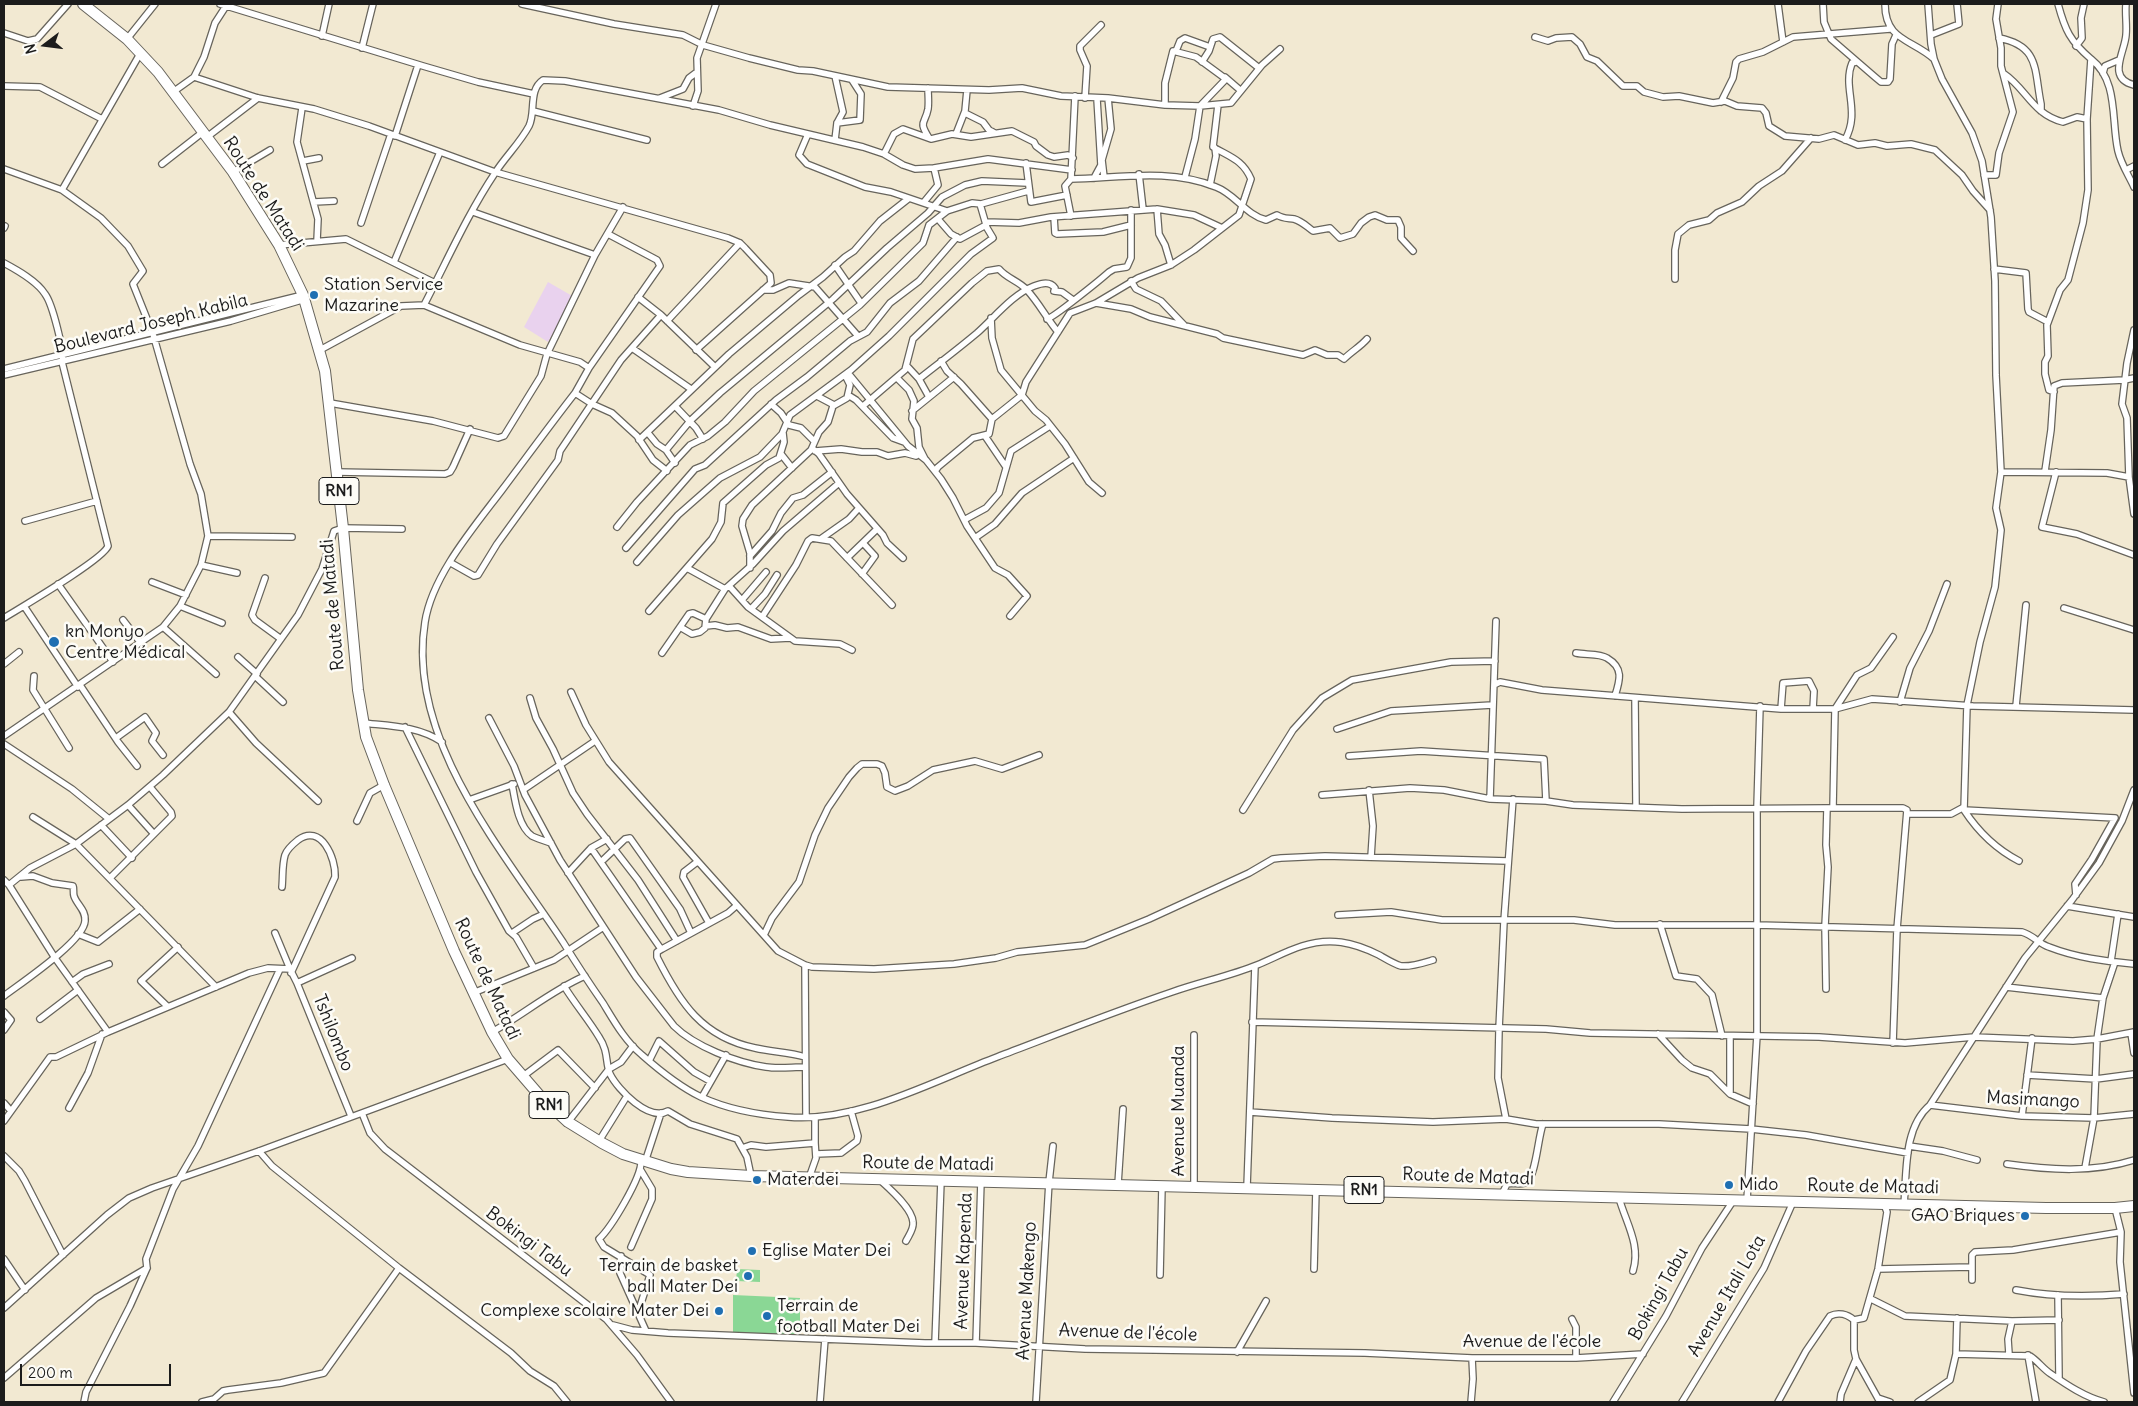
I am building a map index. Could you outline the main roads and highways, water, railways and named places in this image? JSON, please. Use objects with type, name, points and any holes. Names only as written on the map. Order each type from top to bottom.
[{"type":"highway","name":"Route de Matadi","points":[[83,4],[141,52],[173,92],[233,172],[279,245],[304,297],[320,350],[330,403],[358,690],[363,723],[384,785],[472,993],[508,1059],[540,1096],[568,1122],[599,1141],[642,1164],[688,1172],[752,1176],[1194,1187],[1316,1188],[1619,1198],[2046,1208],[2115,1208],[2134,1206]]},
{"type":"place","name":"Station Service Mazarine","points":[[314,295]]},
{"type":"place","name":"kn Monyo Centre Médical","points":[[54,642]]},
{"type":"place","name":"Materdei","points":[[757,1180]]},
{"type":"place","name":"Mido","points":[[1729,1185]]},
{"type":"place","name":"GAO Briques","points":[[2025,1216]]},
{"type":"place","name":"Eglise Mater Dei","points":[[752,1251]]},
{"type":"place","name":"Terrain de basket ball Mater Dei","points":[[748,1276]]},
{"type":"place","name":"Complexe scolaire Mater Dei","points":[[719,1311]]},
{"type":"place","name":"Terrain de football Mater Dei","points":[[767,1316]]}]
